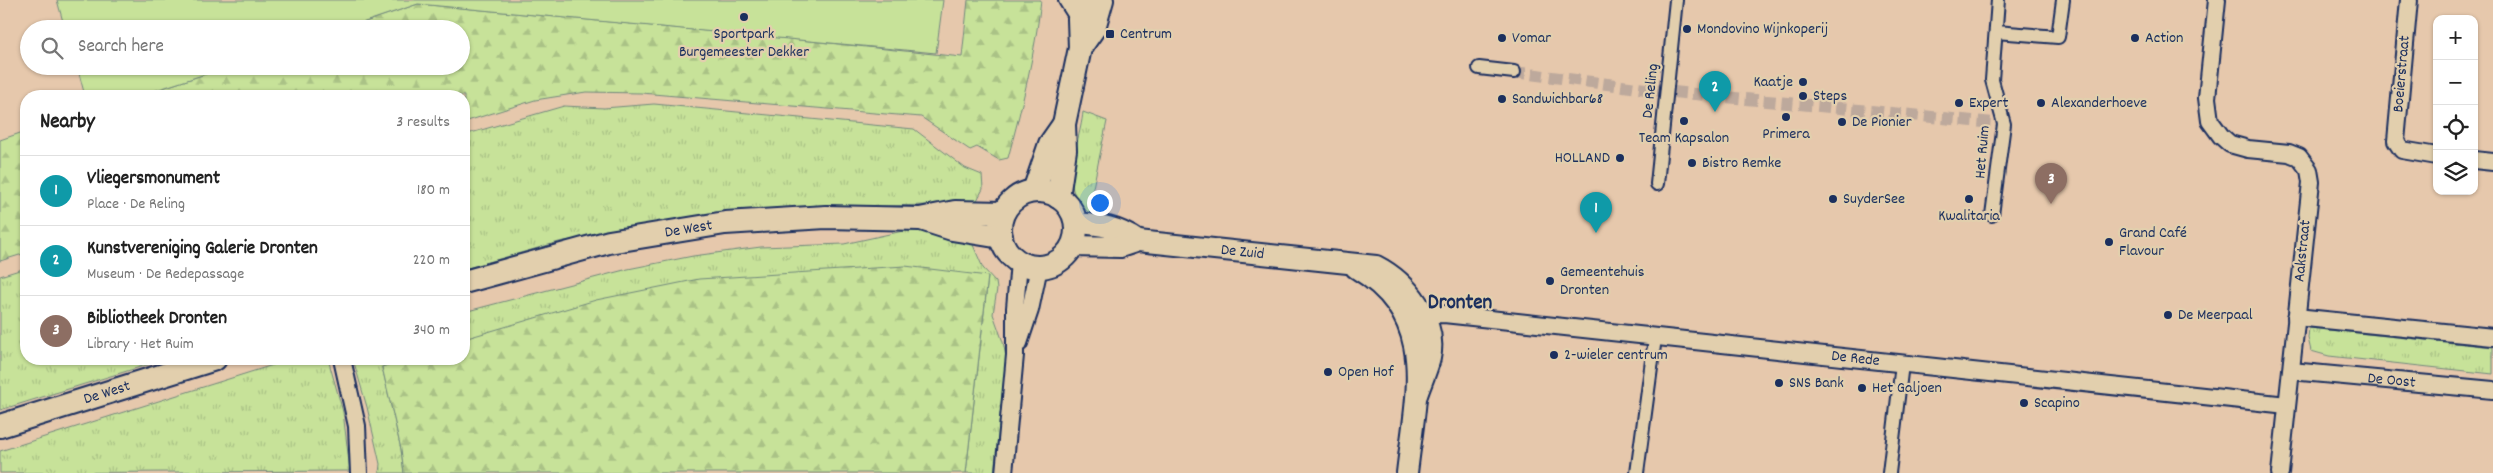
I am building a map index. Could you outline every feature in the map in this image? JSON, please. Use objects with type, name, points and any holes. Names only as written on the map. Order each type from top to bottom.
[{"type":"main road","points":[[1080,48],[1094,28],[1102,0]]},
{"type":"main road","points":[[1058,197],[1065,150],[1064,124],[1080,48],[1081,9]]},
{"type":"main road","points":[[1034,191],[1050,144],[1064,124]]},
{"type":"main road","points":[[1034,191],[1047,192],[1058,197],[1070,208],[1076,223],[1076,235],[1072,246],[1059,262],[1029,265],[1010,256],[1001,237],[1000,225],[1011,203],[1022,195],[1034,191]]},
{"type":"main road","name":"De West","points":[[470,280],[609,242],[726,223],[826,217],[920,219],[954,212],[1004,214]]},
{"type":"main road","name":"De West","points":[[920,219],[952,229],[1001,237]]},
{"type":"main road","name":"De West","points":[[0,426],[196,365]]},
{"type":"street","points":[[1067,0],[1081,9]]},
{"type":"street","name":"De Reling","points":[[1657,184],[1676,0]]},
{"type":"street","name":"Het Ruim","points":[[1992,215],[1999,124],[1992,80],[1998,0]]},
{"type":"street","points":[[1996,32],[2058,37],[2063,0]]},
{"type":"street","name":"Aakstraat","points":[[2217,0],[2207,98],[2210,120],[2221,136],[2230,144],[2248,149],[2289,153],[2299,157],[2309,170],[2311,182],[2280,473]]},
{"type":"street","name":"Boeierstraat","points":[[2408,0],[2396,134],[2399,147],[2410,153],[2433,156]]},
{"type":"street","points":[[1479,68],[1514,72]]},
{"type":"street","points":[[2478,160],[2493,162]]},
{"type":"street","name":"De Zuid","points":[[1076,223],[1100,225],[1122,230],[1138,241]]},
{"type":"street","name":"De Zuid","points":[[1072,246],[1120,246],[1138,241],[1376,266],[1401,283],[1424,315],[1429,332],[1430,357],[1416,395]]},
{"type":"street","name":"De Zuid","points":[[1348,263],[1373,278],[1390,295],[1405,316],[1416,354],[1416,395],[1407,473]]},
{"type":"street","points":[[1004,473],[1015,355],[1015,308],[1029,265]]},
{"type":"street","name":"De Rede","points":[[1424,315],[1444,314],[2287,405]]},
{"type":"street","points":[[2296,317],[2493,337]]},
{"type":"street","points":[[1637,473],[1655,338]]},
{"type":"street","points":[[1889,473],[1902,364]]},
{"type":"street","points":[[343,365],[357,426],[359,473]]},
{"type":"street","name":"De Oost","points":[[2291,371],[2493,390]]},
{"type":"green space","name":"Sportpark Burgemeester Dekker","points":[[57,0],[943,0],[936,53],[418,4],[371,20],[63,20]]},
{"type":"green space","points":[[968,0],[1041,0],[1028,80],[1008,158],[999,160],[977,147],[970,150],[921,117],[641,93],[586,92],[535,100],[470,120],[470,90],[156,90],[202,75],[470,75],[470,20],[371,20],[418,4],[962,57]]},
{"type":"green space","points":[[79,75],[202,75],[156,90],[83,90]]},
{"type":"green space","points":[[654,104],[914,129],[965,168],[982,175],[983,189],[975,204],[793,208],[701,218],[559,242],[470,267],[470,133],[564,106],[604,108]]},
{"type":"green space","points":[[1083,112],[1107,121],[1090,202],[1097,218],[1083,208],[1075,196],[1072,184],[1074,156]]},
{"type":"green space","points":[[20,133],[20,255],[0,261],[0,140]]},
{"type":"green space","points":[[912,229],[970,238],[983,268],[996,282],[997,289],[993,314],[1006,357],[994,473],[966,473],[988,277],[470,338],[470,310],[628,269],[693,256],[761,247],[844,244]]},
{"type":"green space","points":[[905,266],[988,276],[966,473],[404,473],[401,449],[382,367],[388,365],[470,365],[470,337],[596,300],[699,279]]},
{"type":"green space","points":[[20,270],[20,365],[146,365],[0,410],[0,276]]},
{"type":"green space","points":[[2309,328],[2493,347],[2493,374],[2329,356],[2311,351],[2308,338]]},
{"type":"green space","points":[[273,365],[330,365],[343,412],[350,471],[0,473],[0,451]]},
{"type":"green space","points":[[355,365],[388,365],[382,367],[401,449],[404,473],[379,473],[380,464]]},
{"type":"tunnel","points":[[1514,72],[1661,91]]},
{"type":"tunnel","points":[[1674,92],[1994,123]]},
{"type":"place","name":"Sportpark Burgemeester Dekker","points":[[744,17]]},
{"type":"place","name":"Mondovino Wijnkoperij","points":[[1687,29]]},
{"type":"place","name":"Centrum","points":[[1110,34]]},
{"type":"place","name":"Vomar","points":[[1502,38]]},
{"type":"place","name":"Action","points":[[2135,38]]},
{"type":"place","name":"Kaatje","points":[[1803,82]]},
{"type":"place","name":"Steps","points":[[1803,96]]},
{"type":"place","name":"Sandwichbar68","points":[[1502,99]]},
{"type":"place","name":"Expert","points":[[1959,103]]},
{"type":"place","name":"Alexanderhoeve","points":[[2041,103]]},
{"type":"place","name":"Kunstvereniging Galerie Dronten","points":[[1715,112]]},
{"type":"place","name":"Primera","points":[[1786,117]]},
{"type":"place","name":"Team Kapsalon","points":[[1684,121]]},
{"type":"place","name":"De Pionier","points":[[1842,122]]},
{"type":"place","name":"HOLLAND","points":[[1620,158]]},
{"type":"place","name":"Bistro Remke","points":[[1692,163]]},
{"type":"place","name":"SuyderSee","points":[[1833,199]]},
{"type":"place","name":"Kwalitaria","points":[[1969,199]]},
{"type":"place","name":"Bibliotheek Dronten","points":[[2051,204]]},
{"type":"place","name":"Vliegersmonument","points":[[1596,233]]},
{"type":"place","name":"Grand Café Flavour","points":[[2109,242]]},
{"type":"place","name":"Gemeentehuis Dronten","points":[[1550,281]]},
{"type":"place","name":"De Meerpaal","points":[[2168,315]]},
{"type":"place","name":"2-wieler centrum","points":[[1554,355]]},
{"type":"place","name":"Open Hof","points":[[1328,372]]},
{"type":"place","name":"SNS Bank","points":[[1779,383]]},
{"type":"place","name":"Het Galjoen","points":[[1862,388]]},
{"type":"place","name":"Scapino","points":[[2024,403]]},
{"type":"district","name":"Dronten","points":[[1460,304]]}]
